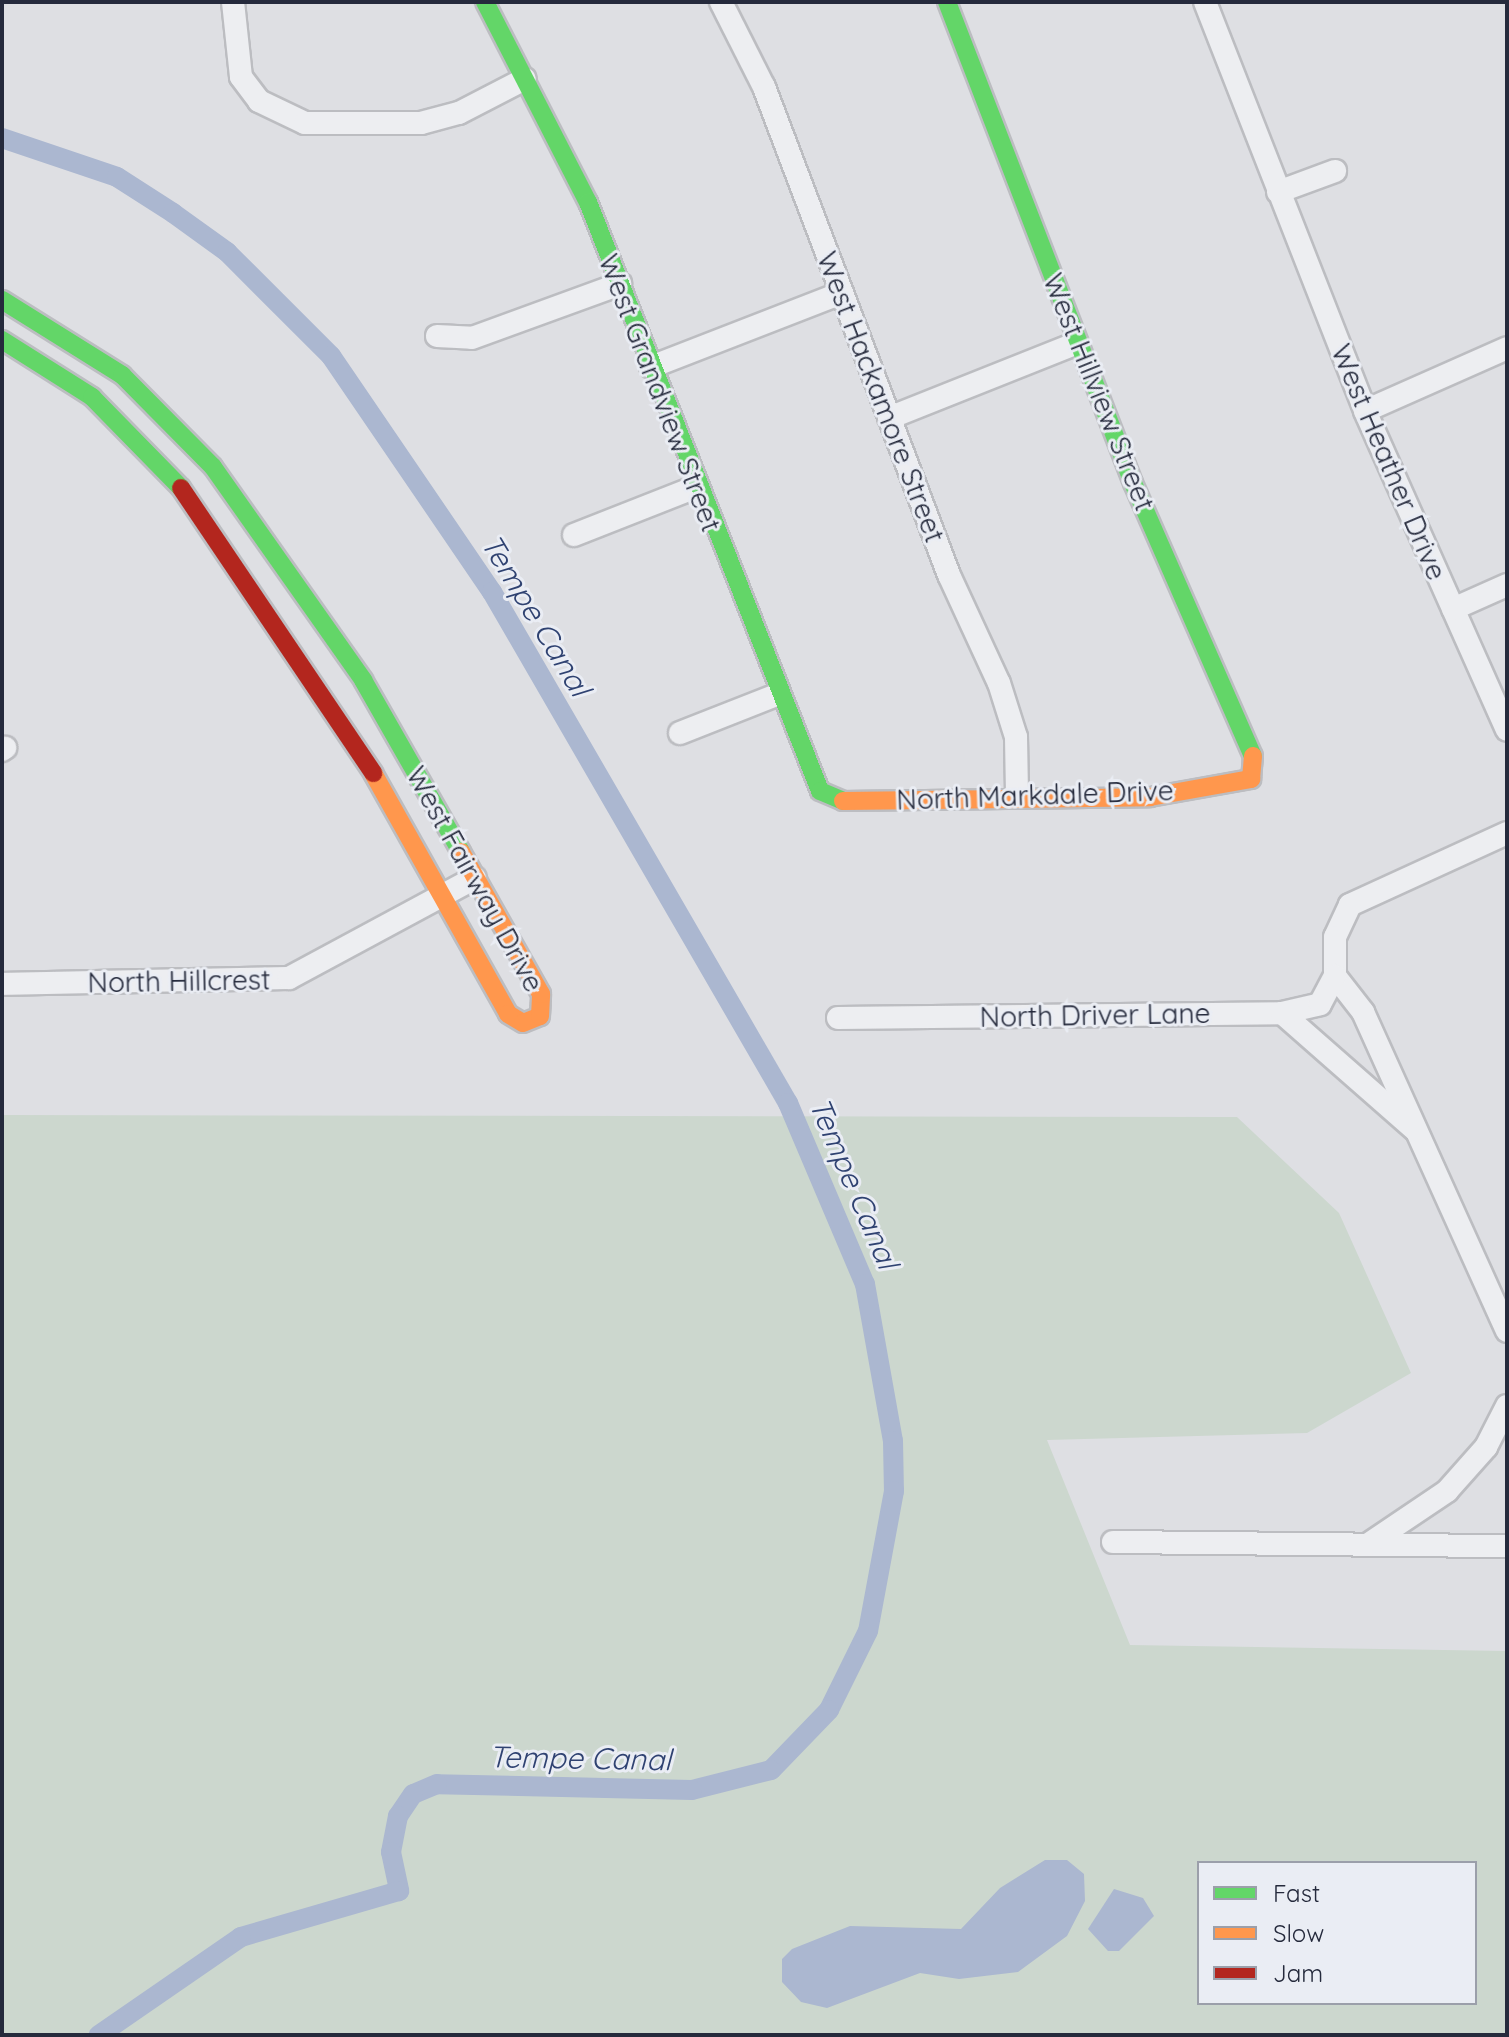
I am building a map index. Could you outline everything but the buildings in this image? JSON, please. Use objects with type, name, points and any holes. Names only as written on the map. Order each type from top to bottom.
[{"type":"street","points":[[233,2],[241,77],[278,114],[368,125],[459,113],[525,79]]},
{"type":"street","name":"West Grandview Street","points":[[485,2],[525,79],[620,284],[696,487],[820,791]]},
{"type":"street","name":"West Hackamore Street","points":[[721,2],[764,87],[889,418],[999,683],[1016,737],[1017,797]]},
{"type":"street","name":"West Hillview Street","points":[[947,2],[1077,343],[1253,753],[1251,779]]},
{"type":"street","name":"West Heather Drive","points":[[1205,2],[1365,411],[1507,730]]},
{"type":"street","points":[[1278,192],[1335,171]]},
{"type":"street","points":[[437,336],[472,338],[620,284]]},
{"type":"street","points":[[651,367],[842,293]]},
{"type":"street","name":"West Fairway Drive","points":[[2,300],[122,375],[213,467],[363,680],[541,994],[543,1011],[533,1021],[508,1014],[444,895],[319,682],[172,475],[92,397],[2,340]]},
{"type":"street","points":[[889,418],[1077,343]]},
{"type":"street","points":[[1365,411],[1507,348]]},
{"type":"street","points":[[574,535],[696,487]]},
{"type":"street","points":[[1453,609],[1507,585]]},
{"type":"street","points":[[680,733],[779,694]]},
{"type":"street","name":"North Markdale Drive","points":[[820,791],[845,802],[1150,797],[1251,779]]},
{"type":"street","points":[[1507,833],[1350,905],[1335,937],[1335,976],[1363,1012],[1422,1136],[1507,1331]]},
{"type":"street","name":"North Hillcrest","points":[[2,984],[289,978],[475,878]]},
{"type":"street","name":"North Driver Lane","points":[[838,1018],[1282,1013],[1320,1004],[1335,976]]},
{"type":"street","points":[[1282,1013],[1422,1136]]},
{"type":"street","points":[[1367,1545],[1447,1491],[1486,1447],[1507,1406]]},
{"type":"street","points":[[1113,1542],[1507,1546]]},
{"type":"shaded area","points":[[2,1115],[1237,1117],[1339,1213],[1411,1373],[1307,1433],[1047,1440],[1130,1645],[1507,1651],[1507,2035],[2,2035]]},
{"type":"water","points":[[1045,1860],[1067,1860],[1084,1874],[1085,1901],[1067,1936],[1018,1972],[959,1979],[920,1973],[827,2008],[801,2002],[782,1982],[782,1959],[792,1949],[850,1926],[961,1929],[1000,1888]]},
{"type":"water","points":[[1114,1889],[1143,1898],[1154,1916],[1119,1951],[1108,1951],[1088,1929]]},
{"type":"waterway","name":"Tempe Canal","points":[[2,138],[117,177],[173,213],[227,252],[331,356],[492,592],[788,1103],[865,1284],[893,1441],[894,1491],[868,1631],[829,1710],[771,1770],[692,1790],[437,1784],[413,1794],[398,1816],[391,1852],[399,1891],[241,1937],[99,2035]]},
{"type":"traffic: fast","points":[[485,2],[588,202],[820,791],[843,801]]},
{"type":"traffic: fast","points":[[947,2],[1133,483],[1253,756]]},
{"type":"traffic: fast","points":[[2,300],[122,375],[213,467],[363,680],[461,852]]},
{"type":"traffic: fast","points":[[2,340],[92,397],[181,488]]},
{"type":"traffic: slow","points":[[843,801],[1150,797],[1251,779],[1253,756]]},
{"type":"traffic: slow","points":[[373,773],[508,1014],[523,1023],[540,1016],[541,994],[461,852]]},
{"type":"traffic: jam","points":[[181,488],[373,773]]}]
